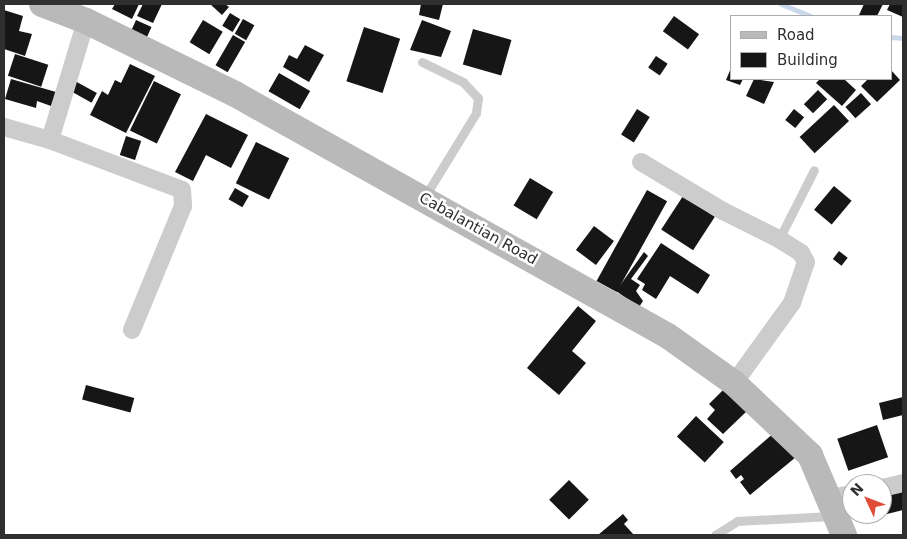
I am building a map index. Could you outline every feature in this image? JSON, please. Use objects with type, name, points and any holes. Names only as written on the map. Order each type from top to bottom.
[{"type":"street","name":"Cabalantian Road","points":[[42,4],[86,21],[235,94],[668,336],[734,382],[810,455],[841,511]]},
{"type":"street","points":[[50,140],[86,21]]},
{"type":"street","points":[[4,127],[50,140],[182,190],[183,206],[132,330]]},
{"type":"street","points":[[641,162],[723,211],[779,238],[801,252],[806,262],[805,275],[782,319],[734,382]]},
{"type":"lane","points":[[422,62],[462,82],[478,98],[476,113],[424,199]]},
{"type":"lane","points":[[779,238],[814,170]]},
{"type":"lane","points":[[715,535],[737,521],[841,511]]},
{"type":"building","points":[[115,4],[139,4],[132,19],[112,9]]},
{"type":"building","points":[[143,4],[162,4],[153,23],[137,16]]},
{"type":"building","points":[[210,4],[225,4],[229,7],[222,15]]},
{"type":"building","points":[[421,4],[443,4],[439,20],[419,15]]},
{"type":"building","points":[[864,4],[883,4],[878,15],[859,15]]},
{"type":"building","points":[[890,4],[903,4],[903,17],[887,10]]},
{"type":"building","points":[[4,10],[23,16],[19,31],[32,34],[25,56],[4,49]]},
{"type":"building","points":[[230,13],[240,19],[233,32],[222,26]]},
{"type":"building","points":[[674,16],[699,34],[688,50],[663,31]]},
{"type":"building","points":[[243,19],[254,25],[246,40],[235,34]]},
{"type":"building","points":[[136,20],[152,27],[145,41],[130,34]]},
{"type":"building","points":[[203,20],[223,32],[209,54],[190,42]]},
{"type":"building","points":[[422,20],[451,31],[441,57],[410,50]]},
{"type":"building","points":[[364,27],[400,39],[383,93],[346,81]]},
{"type":"building","points":[[473,29],[511,40],[501,76],[463,65]]},
{"type":"building","points":[[233,35],[245,42],[228,72],[216,65]]},
{"type":"building","points":[[305,45],[324,55],[309,82],[283,67],[289,55],[297,59]]},
{"type":"building","points":[[15,54],[48,65],[41,87],[8,76]]},
{"type":"building","points":[[656,56],[668,64],[660,75],[648,68]]},
{"type":"building","points":[[130,64],[155,76],[126,133],[90,115],[102,91],[108,95],[115,80],[121,83]]},
{"type":"building","points":[[730,70],[730,80],[742,80],[740,85],[726,80]]},
{"type":"building","points":[[892,71],[900,80],[877,102],[861,86],[867,80],[892,80]]},
{"type":"building","points":[[279,73],[310,91],[300,109],[268,91]]},
{"type":"building","points":[[11,79],[56,92],[51,106],[37,101],[36,108],[5,99]]},
{"type":"building","points":[[754,80],[774,82],[764,104],[746,96]]},
{"type":"building","points":[[819,80],[845,80],[856,90],[842,106],[816,83]]},
{"type":"building","points":[[75,81],[97,93],[92,103],[70,91]]},
{"type":"building","points":[[154,81],[181,94],[157,144],[130,130]]},
{"type":"building","points":[[818,90],[827,99],[813,113],[804,104]]},
{"type":"building","points":[[861,93],[871,104],[855,118],[845,107]]},
{"type":"building","points":[[834,105],[849,121],[815,153],[800,137]]},
{"type":"building","points":[[637,109],[650,117],[634,142],[621,134]]},
{"type":"building","points":[[794,109],[804,117],[795,128],[785,120]]},
{"type":"building","points":[[206,114],[248,135],[231,168],[206,155],[193,181],[175,172]]},
{"type":"building","points":[[126,136],[141,141],[135,160],[120,155]]},
{"type":"building","points":[[256,142],[289,158],[269,200],[236,183]]},
{"type":"building","points":[[530,178],[553,192],[537,219],[514,205]]},
{"type":"building","points":[[834,186],[852,201],[832,225],[814,210]]},
{"type":"building","points":[[235,188],[249,196],[242,207],[228,199]]},
{"type":"building","points":[[647,190],[667,201],[617,292],[597,281]]},
{"type":"building","points":[[683,196],[715,217],[693,250],[661,230]]},
{"type":"building","points":[[594,226],[614,241],[596,265],[576,250]]},
{"type":"building","points":[[661,243],[710,275],[698,294],[670,276],[656,299],[642,290],[645,284],[637,279]]},
{"type":"building","points":[[839,251],[848,258],[842,266],[833,259]]},
{"type":"building","points":[[644,252],[648,256],[631,279],[640,285],[636,291],[643,301],[639,307],[616,291]]},
{"type":"building","points":[[578,306],[596,321],[572,351],[586,363],[559,395],[527,368]]},
{"type":"building","points":[[86,385],[134,398],[130,412],[82,399]]},
{"type":"building","points":[[724,389],[747,411],[723,434],[707,419],[715,410],[709,404]]},
{"type":"building","points":[[903,397],[903,415],[883,420],[879,403]]},
{"type":"building","points":[[696,416],[724,442],[705,462],[677,436]]},
{"type":"building","points":[[877,425],[888,457],[848,471],[837,439]]},
{"type":"building","points":[[775,432],[796,457],[750,495],[740,482],[744,479],[741,475],[736,479],[730,471]]},
{"type":"building","points":[[569,480],[589,500],[569,520],[549,500]]},
{"type":"building","points":[[903,488],[903,510],[892,513],[892,490]]},
{"type":"building","points":[[623,514],[628,520],[624,524],[634,535],[598,535]]},
{"type":"waterway","points":[[781,4],[808,15]]},
{"type":"waterway","points":[[892,37],[903,38]]}]
